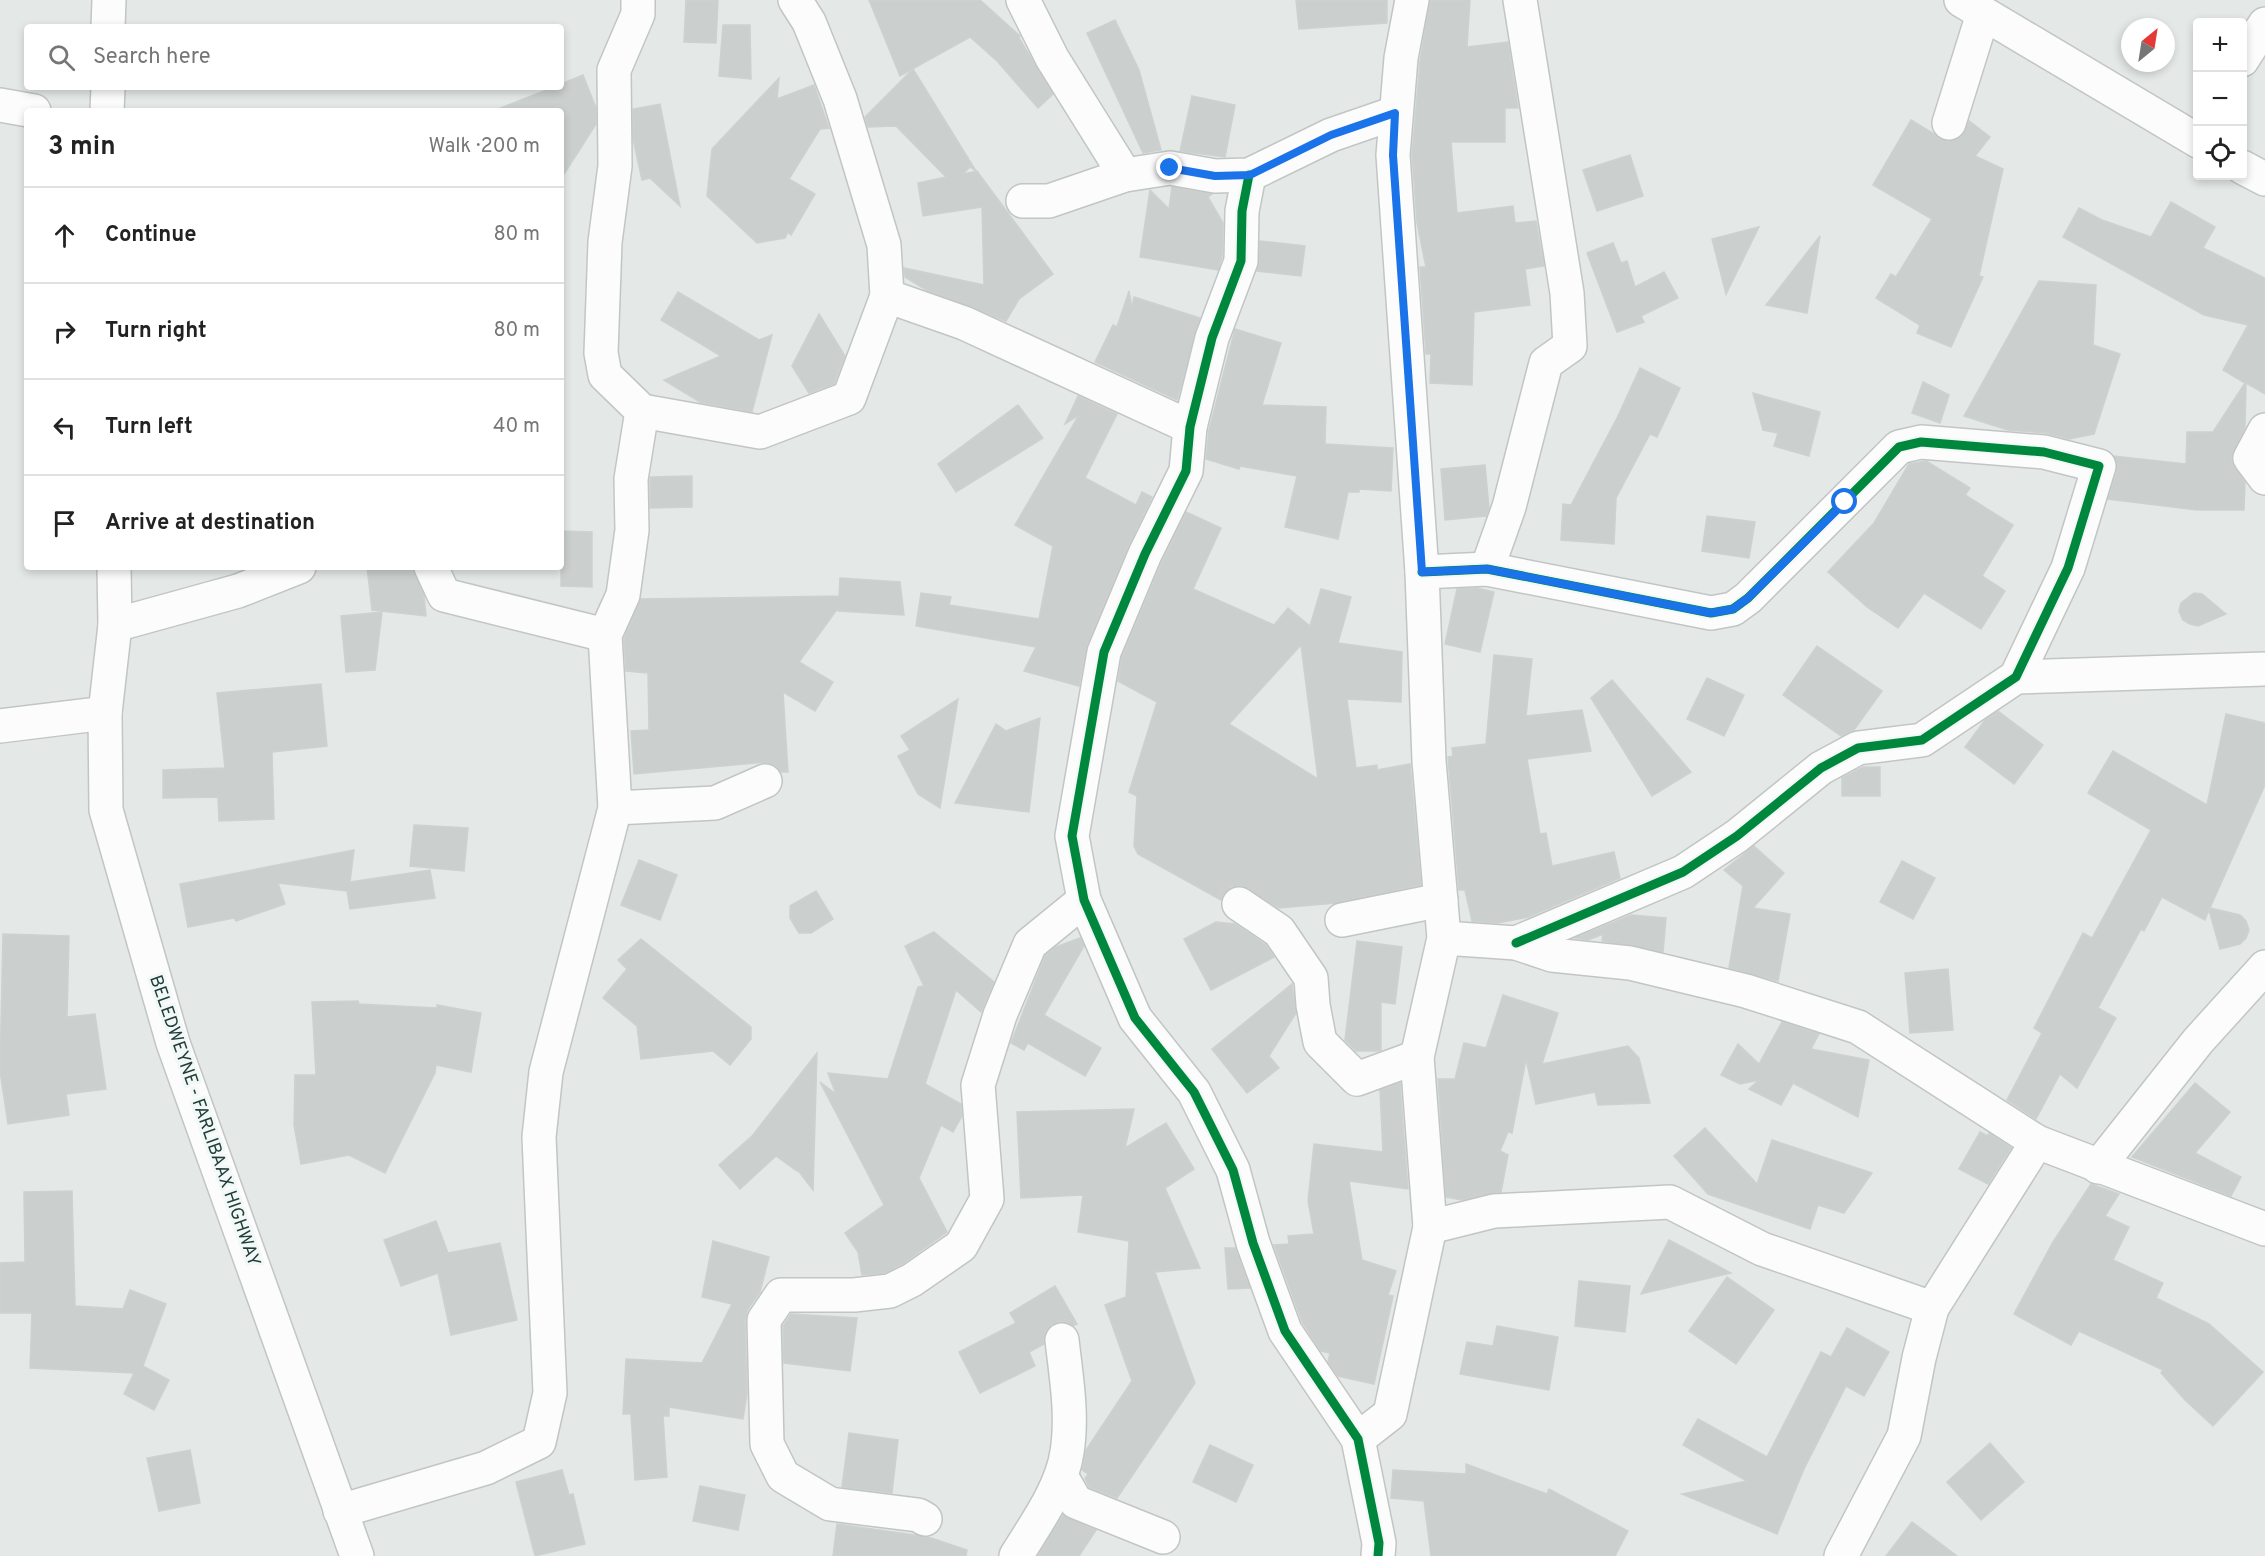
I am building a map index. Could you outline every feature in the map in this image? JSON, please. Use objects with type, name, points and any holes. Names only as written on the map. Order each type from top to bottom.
[{"type":"street","points":[[108,24],[109,0]]},
{"type":"street","points":[[638,0],[638,14],[614,70],[615,166],[605,242],[602,353],[605,375],[642,411],[760,432],[849,398],[887,296],[884,245],[840,99],[809,22],[795,0]]},
{"type":"street","points":[[1023,0],[1052,58],[1125,175]]},
{"type":"street","points":[[1358,1439],[1390,1414],[1430,1227],[1417,1057],[1444,938],[1429,761],[1422,572],[1393,155],[1395,113],[1412,0]]},
{"type":"street","points":[[1487,569],[1509,507],[1546,363],[1570,346],[1567,293],[1520,0]]},
{"type":"street","points":[[1949,123],[1972,7],[2193,138]]},
{"type":"street","points":[[2247,52],[2265,24]]},
{"type":"street","points":[[107,108],[108,90]]},
{"type":"street","points":[[0,105],[24,109]]},
{"type":"street","points":[[1023,201],[1048,201],[1125,175],[1170,168],[1215,176],[1250,175],[1331,135],[1395,113]]},
{"type":"street","points":[[2247,170],[2265,179]]},
{"type":"street","points":[[1250,175],[1242,211],[1241,261],[1212,338],[1190,427],[1186,471],[1144,554],[1104,652],[1072,836],[1084,900],[1135,1018],[1194,1092],[1233,1170],[1253,1243],[1286,1331],[1358,1439],[1379,1543],[1378,1556]]},
{"type":"street","points":[[887,296],[964,323],[1190,427]]},
{"type":"street","points":[[340,1511],[486,1468],[539,1442],[550,1393],[539,1137],[546,1072],[615,808],[605,634],[623,595],[632,530],[631,479],[642,411]]},
{"type":"street","points":[[2265,430],[2250,459],[2265,478]]},
{"type":"street","points":[[1422,572],[1487,569],[1711,613],[1733,609],[1748,598],[1899,447],[1921,442],[2044,452],[2099,466],[2068,568],[2016,677],[1922,740],[1858,748],[1821,768],[1737,836],[1683,872],[1515,943]]},
{"type":"street","name":"BELEDWEYNE - FARLIBAAX HIGHWAY","points":[[114,570],[115,625],[105,713],[106,810],[173,1043],[357,1556]]},
{"type":"street","points":[[115,625],[238,591],[291,570]]},
{"type":"street","points":[[433,570],[444,595],[605,634]]},
{"type":"street","points":[[2016,677],[2265,669]]},
{"type":"street","points":[[0,726],[105,713]]},
{"type":"street","points":[[615,808],[715,803],[765,781]]},
{"type":"street","points":[[925,1519],[918,1515],[830,1504],[783,1476],[767,1444],[764,1320],[781,1295],[854,1295],[890,1291],[912,1280],[961,1246],[987,1199],[978,1085],[1000,1015],[1030,944],[1084,900]]},
{"type":"street","points":[[1342,920],[1441,900]]},
{"type":"street","points":[[1239,904],[1279,931],[1311,978],[1320,1042],[1357,1078],[1417,1057]]},
{"type":"street","points":[[1444,938],[1515,943],[1552,955],[1630,963],[1746,991],[1858,1027],[2037,1142],[2265,1229]]},
{"type":"street","points":[[2098,1167],[2198,1041],[2265,967]]},
{"type":"street","points":[[1841,1556],[1904,1436],[1919,1358],[1932,1308],[2037,1142]]},
{"type":"street","points":[[1430,1227],[1494,1211],[1670,1202],[1762,1249],[1932,1308]]},
{"type":"street","points":[[1016,1556],[1061,1476],[1067,1451],[1068,1398],[1062,1340]]},
{"type":"street","points":[[1061,1476],[1076,1502],[1163,1537]]},
{"type":"building","points":[[686,0],[718,0],[716,43],[684,42]]},
{"type":"building","points":[[869,0],[980,0],[1020,36],[1019,38],[1053,94],[1038,108],[997,61],[970,37],[900,76]]},
{"type":"building","points":[[1296,0],[1387,0],[1387,23],[1299,29]]},
{"type":"building","points":[[1430,0],[1470,0],[1467,47],[1508,42],[1518,108],[1505,108],[1505,142],[1451,142],[1457,213],[1513,206],[1515,223],[1536,221],[1544,266],[1525,269],[1530,305],[1474,312],[1472,385],[1430,383],[1431,354],[1426,354],[1420,267],[1426,267],[1417,223],[1412,155],[1420,61]]},
{"type":"building","points":[[1115,20],[1139,70],[1161,150],[1143,153],[1087,33]]},
{"type":"building","points":[[723,25],[750,25],[751,79],[719,76]]},
{"type":"building","points":[[913,69],[976,171],[970,167],[963,174],[977,171],[1053,274],[1019,299],[1006,321],[928,291],[905,277],[904,268],[984,285],[982,207],[923,216],[918,183],[946,177],[896,126],[868,127],[865,117]]},
{"type":"building","points":[[583,75],[596,108],[596,124],[564,174],[564,108],[501,108],[546,90],[564,90],[564,83]]},
{"type":"building","points":[[779,78],[777,99],[814,85],[829,128],[820,129],[789,179],[815,194],[791,235],[788,232],[785,238],[757,243],[707,196],[712,149]]},
{"type":"building","points":[[1192,96],[1235,105],[1225,157],[1180,151]]},
{"type":"building","points":[[660,104],[680,206],[650,178],[642,180],[633,139],[633,109]]},
{"type":"building","points":[[1911,120],[1947,142],[1961,137],[1969,121],[1990,137],[1975,156],[2003,169],[1979,276],[1983,277],[1951,347],[1917,333],[1920,325],[1876,298],[1891,274],[1896,277],[1932,219],[1873,185]]},
{"type":"building","points":[[1630,155],[1643,196],[1597,211],[1583,170]]},
{"type":"building","points":[[1172,187],[1212,194],[1208,197],[1223,223],[1222,257],[1218,270],[1140,257],[1150,190],[1169,209]]},
{"type":"building","points":[[2171,202],[2215,227],[2203,248],[2265,278],[2265,394],[2246,383],[2245,427],[2231,459],[2245,482],[2244,510],[2197,510],[2108,499],[2117,471],[2114,456],[2186,464],[2187,432],[2213,432],[2245,383],[2223,370],[2248,325],[2204,315],[2063,237],[2079,208],[2102,220],[2151,237]]},
{"type":"building","points":[[1759,227],[1726,294],[1712,239]]},
{"type":"building","points":[[1820,236],[1807,313],[1766,305]]},
{"type":"building","points":[[1260,241],[1305,246],[1301,276],[1257,271]]},
{"type":"building","points":[[1613,243],[1621,263],[1627,261],[1635,287],[1664,272],[1678,298],[1641,316],[1644,322],[1617,332],[1587,253]]},
{"type":"building","points":[[2039,281],[2096,285],[2093,345],[2120,354],[2094,434],[2069,439],[2046,433],[2008,430],[1964,416]]},
{"type":"building","points":[[1129,291],[1132,308],[1134,297],[1200,318],[1177,400],[1095,362],[1113,325],[1117,327]]},
{"type":"building","points":[[678,292],[759,340],[772,335],[752,412],[700,402],[664,380],[721,356],[661,320]]},
{"type":"building","points":[[819,314],[845,356],[834,384],[809,393],[792,366]]},
{"type":"building","points":[[1235,329],[1281,343],[1262,405],[1326,407],[1325,444],[1393,448],[1391,491],[1359,489],[1359,492],[1348,492],[1338,539],[1285,527],[1297,476],[1240,466],[1239,469],[1206,459],[1209,430]]},
{"type":"building","points":[[1640,368],[1680,388],[1657,437],[1650,434],[1616,498],[1614,544],[1561,540],[1563,504],[1571,505],[1617,418]]},
{"type":"building","points":[[1923,382],[1949,395],[1940,423],[1912,413]]},
{"type":"building","points":[[1753,393],[1820,412],[1809,456],[1774,446],[1778,433],[1763,430]]},
{"type":"building","points":[[1078,396],[1117,414],[1085,478],[1136,505],[1142,492],[1152,497],[1128,547],[1087,645],[1079,686],[1024,671],[1036,647],[916,626],[921,593],[951,597],[949,605],[1039,619],[1053,546],[1015,525],[1079,415],[1065,424]]},
{"type":"building","points":[[1018,405],[1043,438],[956,492],[938,464]]},
{"type":"building","points":[[1926,461],[1970,488],[1965,495],[2013,525],[1982,576],[2005,591],[1981,629],[1924,593],[1898,628],[1867,607],[1828,572],[1874,523],[1909,464]]},
{"type":"building","points":[[1485,465],[1489,508],[1486,516],[1445,520],[1441,469]]},
{"type":"building","points":[[692,476],[692,507],[650,508],[650,477]]},
{"type":"building","points":[[1186,512],[1221,528],[1193,589],[1274,625],[1288,608],[1310,626],[1321,589],[1351,597],[1338,643],[1402,652],[1401,702],[1347,699],[1356,768],[1377,765],[1377,770],[1410,764],[1421,885],[1336,903],[1279,908],[1241,885],[1230,887],[1221,900],[1138,854],[1134,846],[1137,796],[1129,792],[1157,702],[1118,681],[1122,657]],"holes":[[[1301,645],[1318,779],[1229,724]]]},
{"type":"building","points":[[1707,516],[1755,522],[1749,558],[1702,551]]},
{"type":"building","points":[[564,531],[592,532],[592,587],[561,586],[561,570],[564,570]]},
{"type":"building","points":[[367,570],[414,570],[424,595],[426,616],[372,610]]},
{"type":"building","points":[[840,578],[900,582],[904,615],[838,611],[838,608],[799,662],[833,682],[815,711],[783,692],[788,772],[781,772],[776,766],[766,762],[634,774],[631,731],[649,730],[648,673],[626,671],[624,639],[641,599],[839,596]]},
{"type":"building","points":[[1477,588],[1494,592],[1480,652],[1445,644],[1457,589]]},
{"type":"building","points":[[2194,593],[2202,594],[2226,614],[2198,626],[2183,620],[2179,611],[2181,603]]},
{"type":"building","points":[[382,612],[375,670],[346,672],[341,616]]},
{"type":"building","points":[[1817,646],[1882,691],[1854,730],[1841,736],[1783,695]]},
{"type":"building","points":[[1494,655],[1532,659],[1526,716],[1582,710],[1591,751],[1527,759],[1540,834],[1546,833],[1552,866],[1614,852],[1620,878],[1528,917],[1498,923],[1472,921],[1465,890],[1459,890],[1448,757],[1453,756],[1452,748],[1486,744]]},
{"type":"building","points":[[1707,678],[1744,695],[1724,736],[1687,719]]},
{"type":"building","points":[[1612,680],[1691,772],[1652,796],[1591,698]]},
{"type":"building","points":[[321,684],[327,746],[272,752],[274,819],[219,821],[218,797],[163,798],[163,770],[225,768],[217,693]]},
{"type":"building","points":[[958,699],[940,808],[918,794],[898,756],[910,750],[901,736]]},
{"type":"building","points":[[1998,711],[2043,745],[2014,784],[1965,747],[1985,720]]},
{"type":"building","points":[[2226,714],[2265,723],[2265,785],[2210,908],[2240,915],[2246,921],[2249,930],[2246,938],[2240,944],[2220,949],[2209,910],[2205,920],[2162,897],[2144,931],[2141,929],[2098,1008],[2116,1018],[2077,1088],[2060,1074],[2036,1119],[2007,1100],[2042,1033],[2034,1028],[2083,933],[2092,938],[2151,830],[2088,793],[2113,751],[2207,805]]},
{"type":"building","points":[[1040,718],[1029,812],[955,803],[996,724],[1006,731]]},
{"type":"building","points":[[1863,767],[1880,767],[1880,796],[1842,796],[1842,778]]},
{"type":"building","points":[[414,825],[468,828],[464,871],[410,866]]},
{"type":"building","points":[[1754,846],[1784,873],[1753,908],[1790,914],[1778,981],[1729,968],[1743,886],[1724,870]]},
{"type":"building","points":[[354,850],[350,882],[430,870],[435,898],[350,909],[347,891],[278,883],[285,904],[236,921],[234,918],[188,927],[180,884]]},
{"type":"building","points":[[639,860],[677,875],[660,920],[621,905]]},
{"type":"building","points":[[1902,861],[1935,878],[1913,919],[1880,902]]},
{"type":"building","points":[[816,891],[833,919],[811,933],[799,933],[790,918],[790,906]]},
{"type":"building","points":[[1631,915],[1666,918],[1663,952],[1602,941],[1603,934],[1588,940],[1575,938]]},
{"type":"building","points":[[1216,922],[1235,924],[1266,945],[1274,957],[1211,990],[1184,939]]},
{"type":"building","points":[[934,932],[994,982],[981,1012],[956,990],[925,1084],[961,1104],[962,1116],[953,1132],[941,1125],[919,1178],[947,1232],[902,1264],[885,1273],[862,1275],[858,1252],[845,1233],[884,1205],[820,1082],[836,1094],[828,1073],[888,1079],[918,987],[924,986],[905,946]]},
{"type":"building","points":[[3,934],[69,936],[67,1017],[95,1014],[106,1089],[66,1094],[69,1115],[8,1124],[0,1071]]},
{"type":"building","points":[[1080,938],[1084,946],[1044,1015],[1101,1048],[1085,1076],[1028,1043],[1024,1050],[1011,1043],[1045,956],[1056,947]]},
{"type":"building","points":[[641,939],[751,1027],[751,1039],[730,1065],[713,1051],[641,1059],[637,1026],[603,998],[627,969],[618,960]]},
{"type":"building","points":[[1357,941],[1402,947],[1395,1004],[1381,1002],[1381,1050],[1379,1051],[1356,1051],[1345,1040]]},
{"type":"building","points":[[1948,969],[1953,1030],[1910,1033],[1905,973]]},
{"type":"building","points":[[1292,984],[1296,1013],[1269,1056],[1279,1068],[1247,1093],[1212,1049]]},
{"type":"building","points":[[1503,995],[1558,1013],[1542,1064],[1628,1046],[1639,1058],[1650,1103],[1598,1105],[1595,1092],[1536,1104],[1526,1059],[1512,1133],[1508,1132],[1500,1151],[1508,1155],[1501,1192],[1462,1200],[1446,1197],[1438,1079],[1455,1079],[1464,1043],[1486,1048]]},
{"type":"building","points":[[358,1001],[359,1004],[437,1008],[437,1005],[481,1013],[471,1072],[436,1065],[435,1073],[385,1173],[349,1155],[301,1164],[294,1125],[295,1075],[316,1075],[312,1002]]},
{"type":"building","points":[[1782,1022],[1819,1034],[1811,1049],[1869,1060],[1858,1117],[1793,1083],[1781,1105],[1749,1089],[1759,1080],[1740,1084],[1721,1075],[1738,1044],[1759,1064]]},
{"type":"building","points":[[817,1053],[813,1190],[797,1169],[797,1171],[776,1156],[740,1189],[719,1165],[752,1136]]},
{"type":"building","points":[[1400,1083],[1408,1189],[1349,1181],[1362,1260],[1396,1271],[1388,1295],[1393,1296],[1374,1384],[1338,1376],[1328,1362],[1330,1353],[1321,1351],[1302,1322],[1274,1245],[1289,1244],[1288,1236],[1314,1234],[1308,1201],[1314,1144],[1383,1152],[1380,1090]]},
{"type":"building","points":[[2195,1083],[2230,1112],[2195,1153],[2241,1177],[2231,1196],[2132,1157]]},
{"type":"building","points":[[1134,1109],[1125,1148],[1166,1123],[1194,1169],[1165,1188],[1200,1268],[1155,1272],[1195,1383],[1117,1498],[1089,1487],[1085,1479],[1088,1474],[1082,1470],[1086,1450],[1132,1381],[1105,1305],[1126,1297],[1129,1241],[1078,1232],[1083,1195],[1021,1198],[1017,1112]]},
{"type":"building","points":[[1705,1128],[1757,1184],[1772,1140],[1872,1173],[1844,1213],[1818,1205],[1810,1229],[1708,1194],[1674,1156]]},
{"type":"building","points":[[1980,1132],[1988,1136],[1989,1133],[2011,1148],[1988,1184],[1959,1169]]},
{"type":"building","points":[[2091,1184],[2119,1194],[2105,1216],[2129,1227],[2113,1260],[2163,1283],[2156,1298],[2209,1324],[2263,1372],[2213,1426],[2185,1400],[2161,1373],[2163,1370],[2079,1331],[2071,1345],[2014,1314],[2053,1242]]},
{"type":"building","points":[[72,1191],[75,1306],[123,1309],[130,1290],[166,1304],[143,1366],[169,1380],[154,1410],[124,1394],[134,1373],[30,1368],[32,1313],[0,1313],[0,1263],[25,1262],[24,1192]]},
{"type":"building","points":[[436,1221],[448,1253],[500,1243],[517,1320],[451,1335],[438,1273],[401,1286],[384,1240]]},
{"type":"building","points":[[1669,1240],[1690,1251],[1731,1273],[1641,1294]]},
{"type":"building","points":[[713,1241],[769,1257],[760,1292],[748,1309],[745,1320],[747,1394],[743,1419],[669,1407],[669,1416],[663,1416],[667,1477],[635,1480],[631,1414],[623,1414],[626,1359],[702,1363],[732,1304],[702,1297]]},
{"type":"building","points":[[1225,1248],[1235,1248],[1250,1288],[1228,1289]]},
{"type":"building","points":[[1727,1277],[1774,1310],[1736,1364],[1689,1331]]},
{"type":"building","points":[[1579,1281],[1630,1286],[1625,1332],[1575,1326]]},
{"type":"building","points":[[1055,1286],[1077,1324],[1073,1326],[1060,1321],[1051,1325],[1045,1333],[1044,1344],[1029,1352],[1035,1366],[980,1393],[959,1352],[1016,1323],[1010,1313]]},
{"type":"building","points":[[791,1314],[857,1318],[850,1371],[784,1363],[783,1326]]},
{"type":"building","points":[[1497,1326],[1558,1337],[1549,1390],[1460,1374],[1467,1342],[1493,1346]]},
{"type":"building","points":[[1847,1328],[1889,1352],[1864,1396],[1846,1386],[1804,1469],[1777,1534],[1682,1494],[1747,1481],[1683,1445],[1698,1419],[1767,1457],[1821,1352],[1831,1357]]},
{"type":"building","points":[[849,1433],[898,1440],[892,1493],[842,1487]]},
{"type":"building","points":[[1990,1443],[2024,1482],[1981,1520],[1947,1482]]},
{"type":"building","points":[[1210,1445],[1253,1465],[1236,1502],[1193,1482]]},
{"type":"building","points":[[190,1450],[200,1503],[159,1511],[147,1458]]},
{"type":"building","points":[[1466,1464],[1547,1494],[1549,1489],[1628,1531],[1615,1556],[1431,1556],[1424,1501],[1391,1498],[1393,1470],[1466,1474]]},
{"type":"building","points":[[562,1470],[569,1495],[573,1494],[585,1544],[535,1556],[516,1482]]},
{"type":"building","points":[[700,1486],[745,1495],[738,1530],[693,1521]]},
{"type":"building","points":[[1063,1515],[1096,1530],[1079,1556],[1038,1556]]},
{"type":"building","points":[[1912,1522],[1957,1556],[1886,1556]]},
{"type":"building","points":[[837,1524],[928,1537],[967,1550],[966,1556],[833,1556]]},
{"type":"cycle path","points":[[1249,175],[1242,211],[1241,261],[1212,338],[1190,427],[1186,471],[1145,554],[1104,652],[1072,836],[1084,900],[1135,1018],[1194,1092],[1233,1170],[1253,1243],[1285,1331],[1358,1439],[1379,1543],[1378,1556]]},
{"type":"cycle path","points":[[1422,572],[1487,569],[1711,613],[1733,609],[1748,598],[1899,447],[1921,442],[2044,452],[2099,466],[2068,568],[2016,677],[1922,740],[1858,748],[1821,768],[1737,836],[1683,872],[1516,943]]},
{"type":"route","points":[[1170,168],[1215,176],[1250,175],[1331,135],[1395,113],[1393,155],[1422,572],[1487,569],[1711,613],[1733,609],[1748,598],[1845,502]]}]
